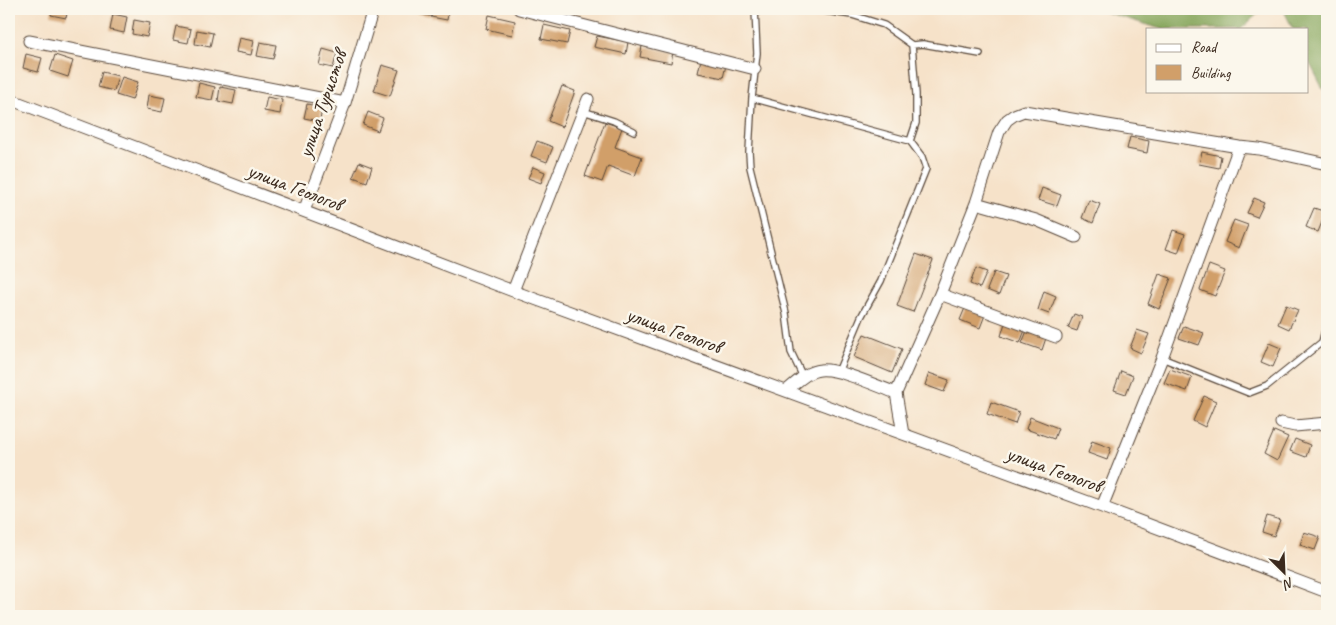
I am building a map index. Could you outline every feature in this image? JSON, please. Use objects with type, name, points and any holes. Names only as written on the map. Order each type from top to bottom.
[{"type":"street","name":"улица Туристов","points":[[304,211],[345,103],[373,9]]},
{"type":"street","points":[[519,9],[755,69]]},
{"type":"street","points":[[29,41],[345,103]]},
{"type":"street","name":"улица Геологов","points":[[9,99],[513,291],[1102,507],[1327,592]]},
{"type":"street","points":[[513,291],[588,99]]},
{"type":"street","points":[[903,434],[896,394],[940,294],[976,203],[999,132],[1007,120],[1014,115],[1024,112],[1239,147],[1259,148],[1327,164]]},
{"type":"street","points":[[1102,507],[1162,358],[1239,147]]},
{"type":"street","points":[[976,203],[1036,220],[1076,237]]},
{"type":"street","points":[[940,294],[1056,337]]},
{"type":"street","points":[[786,391],[804,377],[819,370],[838,372],[896,394]]},
{"type":"street","points":[[1281,423],[1295,426],[1327,423]]},
{"type":"lane","points":[[755,9],[757,53],[752,98],[750,167],[786,313],[791,352],[804,377]]},
{"type":"lane","points":[[811,9],[852,15],[884,25],[912,45],[923,44],[980,54]]},
{"type":"lane","points":[[910,141],[916,124],[916,94],[912,45]]},
{"type":"lane","points":[[752,98],[910,141],[922,157],[926,169],[881,280],[861,316],[838,372]]},
{"type":"lane","points":[[584,111],[614,121],[634,131]]},
{"type":"lane","points":[[1162,358],[1249,393],[1267,386],[1322,342],[1327,323]]},
{"type":"green space","points":[[1095,9],[1263,9],[1242,28],[1158,28]]},
{"type":"green space","points":[[1283,9],[1327,9],[1327,88],[1324,91],[1308,60],[1308,28],[1292,28]]},
{"type":"building","points":[[52,9],[68,9],[66,18],[51,15]]},
{"type":"building","points":[[415,9],[431,9],[430,16],[414,13]]},
{"type":"building","points":[[433,9],[449,9],[447,20],[431,17]]},
{"type":"building","points":[[113,14],[127,17],[124,33],[110,30]]},
{"type":"building","points":[[489,15],[515,21],[512,35],[486,29]]},
{"type":"building","points":[[134,20],[150,23],[147,37],[132,34]]},
{"type":"building","points":[[544,25],[570,31],[567,44],[541,39]]},
{"type":"building","points":[[176,26],[191,29],[188,43],[173,40]]},
{"type":"building","points":[[197,30],[213,33],[210,47],[195,44]]},
{"type":"building","points":[[597,36],[628,42],[626,54],[594,47]]},
{"type":"building","points":[[239,38],[254,41],[251,55],[236,52]]},
{"type":"building","points":[[260,42],[276,45],[273,59],[257,56]]},
{"type":"building","points":[[642,46],[673,52],[671,63],[640,57]]},
{"type":"building","points":[[323,49],[337,53],[333,68],[319,65]]},
{"type":"building","points":[[26,54],[42,58],[38,72],[23,68]]},
{"type":"building","points":[[55,55],[73,61],[68,77],[50,71]]},
{"type":"building","points":[[701,59],[726,65],[723,78],[698,73]]},
{"type":"building","points":[[382,65],[399,70],[390,96],[374,91]]},
{"type":"building","points":[[102,72],[118,76],[114,91],[98,87]]},
{"type":"building","points":[[122,77],[138,82],[132,100],[116,95]]},
{"type":"building","points":[[199,83],[215,87],[212,100],[196,97]]},
{"type":"building","points":[[562,86],[575,91],[562,127],[548,121]]},
{"type":"building","points":[[220,87],[236,90],[233,104],[218,101]]},
{"type":"building","points":[[149,95],[165,98],[162,112],[147,109]]},
{"type":"building","points":[[267,97],[282,100],[280,114],[264,111]]},
{"type":"building","points":[[307,104],[322,107],[320,121],[304,118]]},
{"type":"building","points":[[368,112],[383,118],[378,131],[363,125]]},
{"type":"building","points":[[605,122],[622,128],[615,147],[642,157],[635,176],[608,166],[602,182],[585,176]]},
{"type":"building","points":[[1130,137],[1149,141],[1147,153],[1127,149]]},
{"type":"building","points":[[537,141],[553,147],[547,162],[531,156]]},
{"type":"building","points":[[1202,152],[1221,156],[1219,168],[1199,164]]},
{"type":"building","points":[[359,162],[372,167],[367,182],[353,177]]},
{"type":"building","points":[[533,167],[545,172],[541,183],[528,178]]},
{"type":"building","points":[[1042,188],[1061,195],[1057,206],[1038,200]]},
{"type":"building","points":[[1254,198],[1264,202],[1257,217],[1247,213]]},
{"type":"building","points":[[1089,200],[1100,204],[1093,223],[1082,218]]},
{"type":"building","points":[[1314,208],[1326,212],[1318,232],[1306,227]]},
{"type":"building","points":[[1234,220],[1248,225],[1239,248],[1225,242]]},
{"type":"building","points":[[1173,230],[1185,234],[1178,253],[1166,249]]},
{"type":"building","points":[[916,254],[933,260],[913,312],[897,306]]},
{"type":"building","points":[[1209,265],[1225,271],[1215,296],[1200,290]]},
{"type":"building","points":[[976,268],[987,272],[980,288],[970,284]]},
{"type":"building","points":[[994,272],[1006,276],[999,295],[987,290]]},
{"type":"building","points":[[1159,274],[1171,278],[1159,309],[1148,304]]},
{"type":"building","points":[[1044,291],[1056,296],[1049,314],[1038,310]]},
{"type":"building","points":[[1286,305],[1298,310],[1289,329],[1278,324]]},
{"type":"building","points":[[965,308],[985,315],[980,328],[960,320]]},
{"type":"building","points":[[1074,314],[1082,317],[1077,331],[1068,328]]},
{"type":"building","points":[[1005,323],[1025,330],[1020,343],[1001,336]]},
{"type":"building","points":[[1184,326],[1204,333],[1199,345],[1179,338]]},
{"type":"building","points":[[1137,330],[1149,334],[1141,353],[1130,348]]},
{"type":"building","points":[[1027,331],[1046,338],[1042,350],[1022,343]]},
{"type":"building","points":[[864,334],[902,349],[892,373],[854,357]]},
{"type":"building","points":[[1269,343],[1281,348],[1273,367],[1261,362]]},
{"type":"building","points":[[1170,369],[1192,377],[1187,391],[1164,383]]},
{"type":"building","points":[[1121,371],[1133,376],[1126,394],[1114,390]]},
{"type":"building","points":[[929,373],[949,380],[944,392],[925,385]]},
{"type":"building","points":[[1204,396],[1216,401],[1205,427],[1193,421]]},
{"type":"building","points":[[991,402],[1019,412],[1015,424],[987,414]]},
{"type":"building","points":[[1030,417],[1058,428],[1054,439],[1026,429]]},
{"type":"building","points":[[1274,431],[1288,437],[1277,461],[1264,454]]},
{"type":"building","points":[[1295,439],[1310,445],[1306,457],[1290,451]]},
{"type":"building","points":[[1092,441],[1111,448],[1107,460],[1088,453]]},
{"type":"building","points":[[1267,516],[1280,520],[1274,536],[1262,532]]},
{"type":"building","points":[[1304,532],[1320,537],[1315,550],[1300,545]]}]
